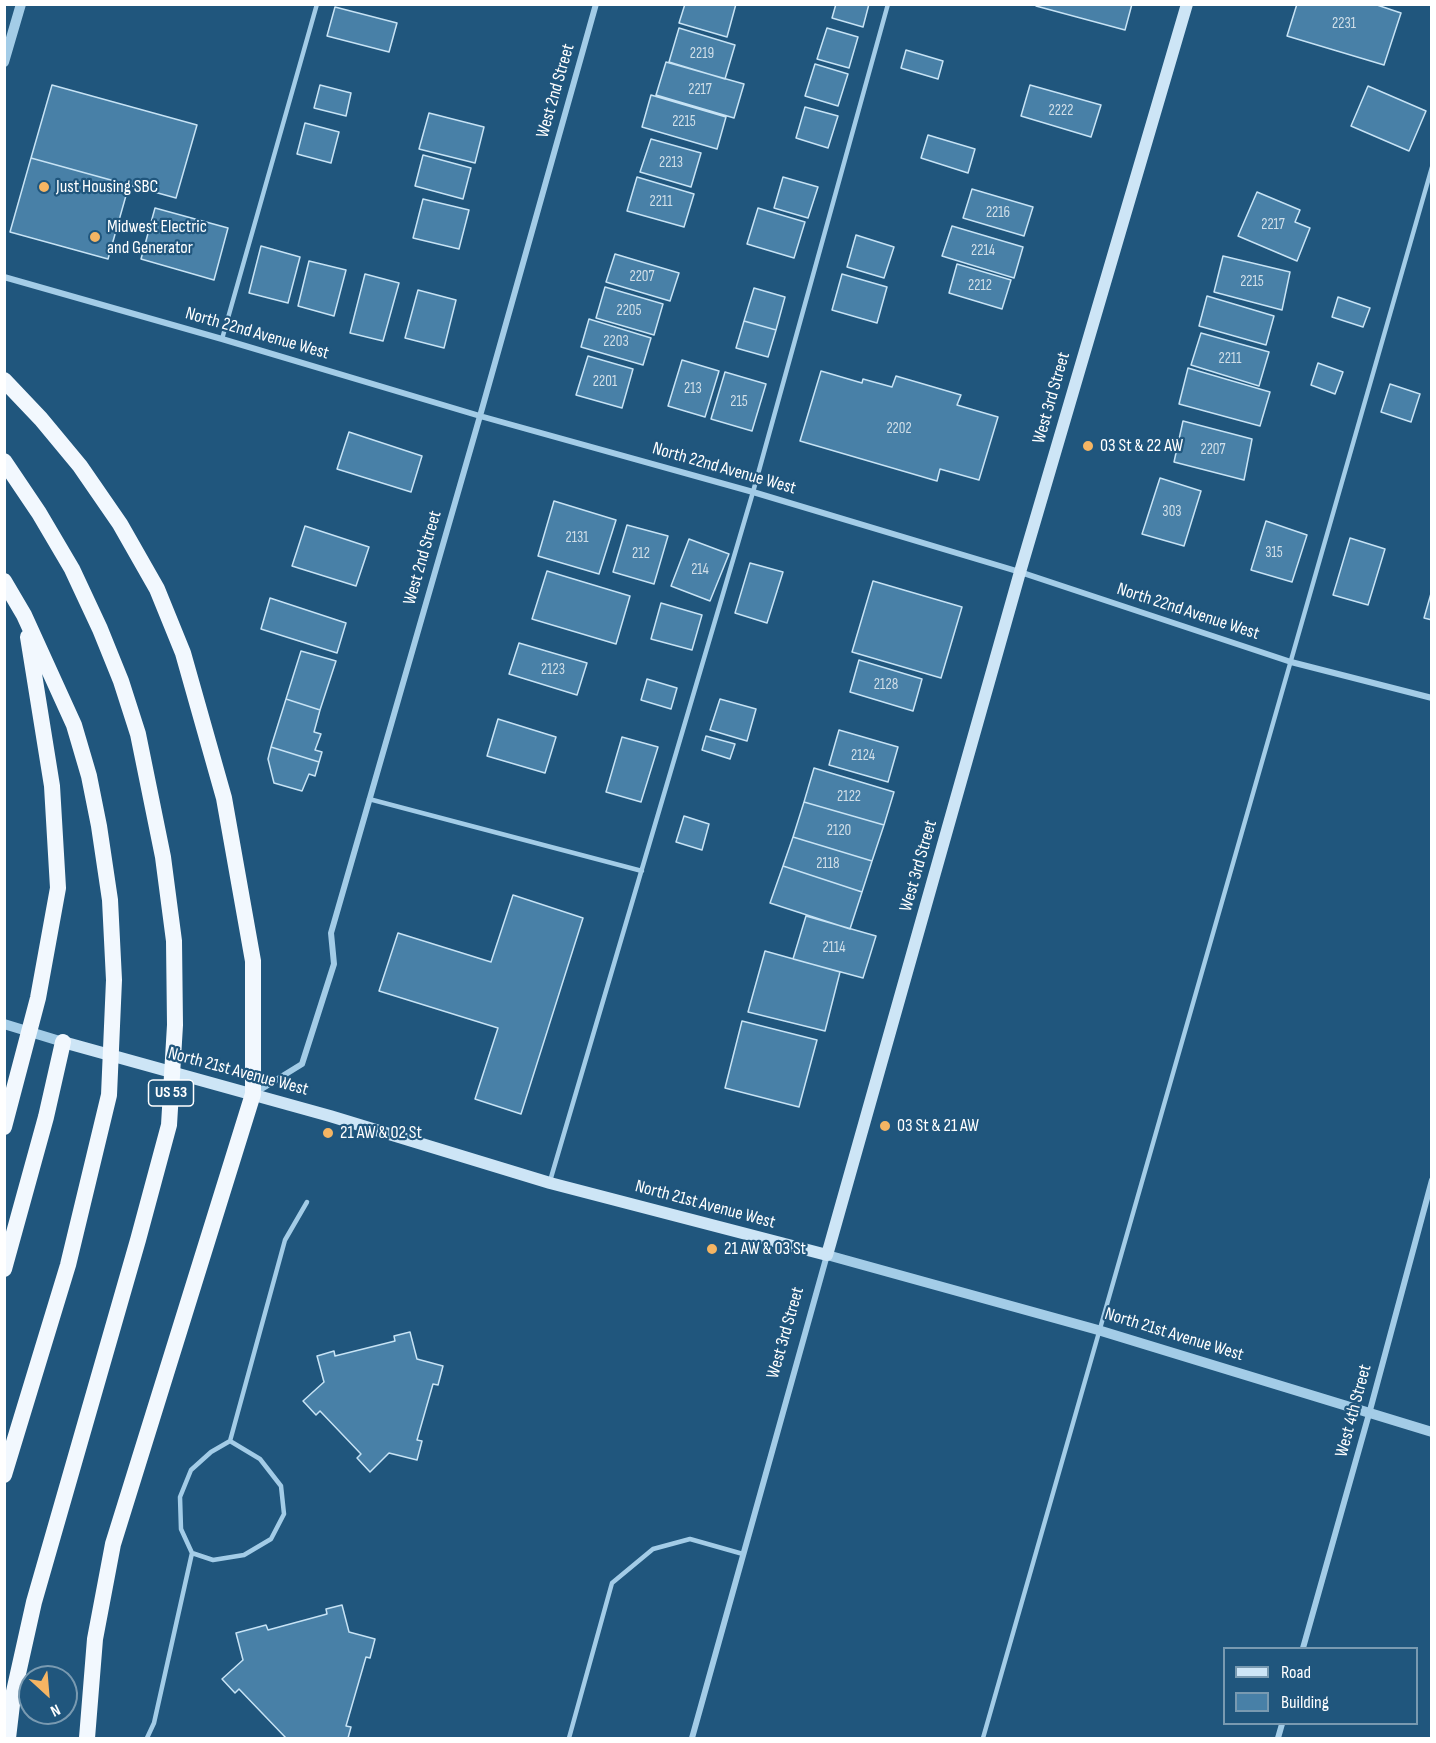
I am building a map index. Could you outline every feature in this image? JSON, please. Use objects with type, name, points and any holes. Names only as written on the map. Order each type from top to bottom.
[{"type":"highway","points":[[4,380],[41,419],[80,466],[120,524],[157,589],[183,653],[224,798],[253,961],[253,1094],[113,1544],[95,1639],[87,1738]]},
{"type":"highway","name":"US 53","points":[[4,461],[39,513],[72,569],[121,681],[138,734],[163,857],[169,899],[174,941],[175,1025],[169,1125],[34,1602],[13,1696],[8,1738]]},
{"type":"highway","points":[[4,581],[24,615],[74,726],[88,776],[99,826],[110,900],[114,980],[109,1095],[68,1265],[4,1475]]},
{"type":"highway","points":[[4,1127],[38,998],[58,888],[52,786],[24,615]]},
{"type":"highway","points":[[4,1269],[46,1117],[63,1042]]},
{"type":"main road","name":"West 3rd Street","points":[[827,1255],[1020,572],[1187,4]]},
{"type":"main road","name":"North 21st Avenue West","points":[[63,1042],[253,1094],[550,1183],[827,1255]]},
{"type":"street","points":[[4,62],[21,4]]},
{"type":"street","name":"West 2nd Street","points":[[253,1094],[302,1064],[334,964],[331,933],[596,4]]},
{"type":"street","name":"North 22nd Avenue West","points":[[4,277],[480,416],[753,492],[1020,572],[1292,662],[1431,698]]},
{"type":"street","name":"North 21st Avenue West","points":[[4,1024],[63,1042]]},
{"type":"street","name":"West 4th Street","points":[[1303,1647],[1369,1414],[1431,1180]]},
{"type":"street","name":"North 21st Avenue West","points":[[827,1255],[1098,1330],[1431,1432]]},
{"type":"street","name":"West 3rd Street","points":[[692,1738],[827,1255]]},
{"type":"lane","points":[[222,339],[317,4]]},
{"type":"lane","points":[[550,1183],[753,492],[888,4]]},
{"type":"lane","points":[[983,1738],[1098,1330],[1292,662],[1431,167]]},
{"type":"lane","points":[[369,799],[642,871]]},
{"type":"lane","points":[[147,1738],[154,1723],[192,1553],[181,1529],[180,1497],[190,1470],[211,1452],[230,1441],[285,1239],[307,1202]]},
{"type":"lane","points":[[192,1553],[213,1560],[244,1555],[271,1539],[284,1514],[281,1486],[260,1459],[230,1441]]},
{"type":"lane","points":[[569,1738],[612,1583],[653,1549],[690,1539],[744,1554]]},
{"type":"building","points":[[685,4],[736,4],[727,37],[679,23]]},
{"type":"building","points":[[836,4],[869,4],[863,27],[832,18]]},
{"type":"building","points":[[1037,4],[1132,4],[1125,30],[1036,6]]},
{"type":"building","points":[[1297,4],[1374,4],[1401,13],[1384,65],[1287,36]]},
{"type":"building","points":[[335,7],[397,23],[389,52],[327,36]]},
{"type":"building","points":[[679,28],[735,45],[725,79],[669,62]]},
{"type":"building","points":[[827,28],[858,37],[849,68],[817,59]]},
{"type":"building","points":[[906,50],[943,61],[938,79],[901,68]]},
{"type":"building","points":[[666,62],[744,84],[734,118],[656,95]]},
{"type":"building","points":[[815,64],[848,74],[838,106],[805,96]]},
{"type":"building","points":[[52,85],[197,125],[176,198],[31,158]]},
{"type":"building","points":[[320,85],[351,93],[346,116],[314,108]]},
{"type":"building","points":[[1030,85],[1101,105],[1091,137],[1021,116]]},
{"type":"building","points":[[1368,86],[1426,111],[1409,151],[1351,126]]},
{"type":"building","points":[[651,95],[726,117],[717,149],[642,127]]},
{"type":"building","points":[[805,107],[838,116],[828,148],[796,138]]},
{"type":"building","points":[[429,113],[484,127],[475,163],[419,149]]},
{"type":"building","points":[[305,123],[339,132],[331,163],[297,154]]},
{"type":"building","points":[[928,135],[975,149],[968,173],[921,158]]},
{"type":"building","points":[[651,139],[701,153],[691,187],[640,172]]},
{"type":"building","points":[[423,155],[471,168],[463,199],[415,186]]},
{"type":"building","points":[[31,158],[129,185],[108,259],[10,232]]},
{"type":"building","points":[[637,177],[694,194],[684,227],[627,211]]},
{"type":"building","points":[[783,177],[818,187],[808,218],[774,208]]},
{"type":"building","points":[[972,189],[1033,207],[1024,236],[963,218]]},
{"type":"building","points":[[1257,192],[1300,210],[1295,222],[1310,228],[1297,261],[1238,236]]},
{"type":"building","points":[[423,199],[469,210],[459,249],[413,238]]},
{"type":"building","points":[[155,208],[228,228],[214,280],[141,259]]},
{"type":"building","points":[[758,208],[805,222],[794,258],[747,244]]},
{"type":"building","points":[[952,226],[1023,247],[1014,278],[942,256]]},
{"type":"building","points":[[856,235],[894,247],[884,278],[847,267]]},
{"type":"building","points":[[261,246],[300,257],[288,303],[249,293]]},
{"type":"building","points":[[615,254],[679,273],[670,301],[606,282]]},
{"type":"building","points":[[1223,256],[1290,272],[1282,310],[1214,292]]},
{"type":"building","points":[[309,261],[346,270],[334,316],[298,306]]},
{"type":"building","points":[[957,264],[1011,280],[1002,309],[949,293]]},
{"type":"building","points":[[365,274],[399,283],[383,341],[350,333]]},
{"type":"building","points":[[842,274],[887,287],[877,323],[832,310]]},
{"type":"building","points":[[605,287],[663,304],[654,335],[596,318]]},
{"type":"building","points":[[754,288],[785,297],[776,330],[744,321]]},
{"type":"building","points":[[418,290],[456,300],[444,348],[405,338]]},
{"type":"building","points":[[1207,296],[1274,316],[1266,345],[1199,326]]},
{"type":"building","points":[[1338,297],[1370,308],[1363,327],[1332,317]]},
{"type":"building","points":[[589,319],[651,338],[643,365],[581,347]]},
{"type":"building","points":[[744,321],[776,330],[768,357],[736,348]]},
{"type":"building","points":[[1201,333],[1269,352],[1259,386],[1191,365]]},
{"type":"building","points":[[588,356],[633,369],[622,408],[576,395]]},
{"type":"building","points":[[682,360],[719,371],[705,417],[668,406]]},
{"type":"building","points":[[1318,363],[1343,372],[1335,394],[1311,385]]},
{"type":"building","points":[[1188,368],[1270,392],[1260,426],[1179,404]]},
{"type":"building","points":[[821,371],[862,383],[863,379],[892,387],[896,376],[961,395],[957,405],[998,417],[979,480],[940,469],[937,481],[800,441]]},
{"type":"building","points":[[725,372],[766,384],[752,431],[711,419]]},
{"type":"building","points":[[1390,384],[1420,394],[1411,422],[1381,412]]},
{"type":"building","points":[[1183,421],[1252,439],[1244,480],[1174,462]]},
{"type":"building","points":[[349,432],[422,456],[411,492],[337,469]]},
{"type":"building","points":[[1160,478],[1201,491],[1184,546],[1142,534]]},
{"type":"building","points":[[554,501],[616,520],[599,574],[538,556]]},
{"type":"building","points":[[1266,521],[1307,535],[1292,582],[1251,570]]},
{"type":"building","points":[[627,525],[668,536],[654,584],[613,572]]},
{"type":"building","points":[[305,526],[369,547],[356,586],[292,566]]},
{"type":"building","points":[[1350,538],[1385,549],[1368,605],[1333,595]]},
{"type":"building","points":[[689,539],[729,554],[710,601],[671,586]]},
{"type":"building","points":[[750,563],[783,572],[767,623],[735,613]]},
{"type":"building","points":[[547,571],[630,596],[616,644],[532,619]]},
{"type":"building","points":[[873,581],[962,607],[941,678],[852,652]]},
{"type":"building","points":[[1432,590],[1432,620],[1424,618]]},
{"type":"building","points":[[270,598],[346,623],[337,653],[261,629]]},
{"type":"building","points":[[661,603],[702,615],[692,650],[651,639]]},
{"type":"building","points":[[519,643],[587,663],[577,695],[509,674]]},
{"type":"building","points":[[301,651],[336,661],[320,710],[286,699]]},
{"type":"building","points":[[859,660],[922,679],[913,711],[850,692]]},
{"type":"building","points":[[647,679],[677,688],[671,709],[641,700]]},
{"type":"building","points":[[286,699],[320,710],[314,732],[321,734],[315,750],[322,752],[319,762],[271,747]]},
{"type":"building","points":[[720,699],[756,709],[747,741],[710,730]]},
{"type":"building","points":[[498,719],[556,737],[545,773],[487,756]]},
{"type":"building","points":[[839,730],[898,747],[888,782],[829,765]]},
{"type":"building","points":[[706,736],[735,744],[730,759],[702,750]]},
{"type":"building","points":[[622,737],[658,747],[641,802],[606,792]]},
{"type":"building","points":[[271,747],[319,762],[315,776],[309,774],[302,791],[274,783],[268,759]]},
{"type":"building","points":[[814,768],[894,792],[884,825],[804,802]]},
{"type":"building","points":[[804,802],[884,825],[872,861],[793,837]]},
{"type":"building","points":[[684,816],[709,824],[702,850],[676,842]]},
{"type":"building","points":[[793,837],[872,861],[862,892],[783,866]]},
{"type":"building","points":[[783,866],[862,892],[850,929],[770,903]]},
{"type":"building","points":[[513,895],[583,918],[521,1114],[475,1099],[498,1028],[379,991],[398,933],[491,962]]},
{"type":"building","points":[[806,916],[876,936],[863,978],[793,959]]},
{"type":"building","points":[[765,951],[840,972],[825,1031],[748,1012]]},
{"type":"building","points":[[742,1021],[817,1040],[799,1107],[725,1088]]},
{"type":"building","points":[[410,1332],[417,1359],[443,1366],[438,1385],[433,1384],[417,1440],[422,1441],[417,1460],[389,1453],[370,1472],[357,1458],[361,1454],[320,1411],[316,1415],[303,1401],[324,1382],[317,1356],[334,1351],[335,1356],[395,1341],[394,1336]]},
{"type":"building","points":[[342,1605],[349,1632],[375,1639],[370,1658],[366,1657],[346,1726],[351,1727],[348,1738],[286,1738],[239,1689],[235,1693],[222,1679],[243,1660],[236,1633],[266,1625],[268,1630],[327,1614],[326,1609]]},
{"type":"place","name":"Just Housing SBC","points":[[44,187]]},
{"type":"place","name":"Midwest Electric and Generator","points":[[95,237]]},
{"type":"place","name":"03 St & 22 AW","points":[[1088,446]]},
{"type":"place","name":"03 St & 21 AW","points":[[885,1126]]},
{"type":"place","name":"21 AW & 02 St","points":[[328,1133]]},
{"type":"place","name":"21 AW & 03 St","points":[[712,1249]]}]
